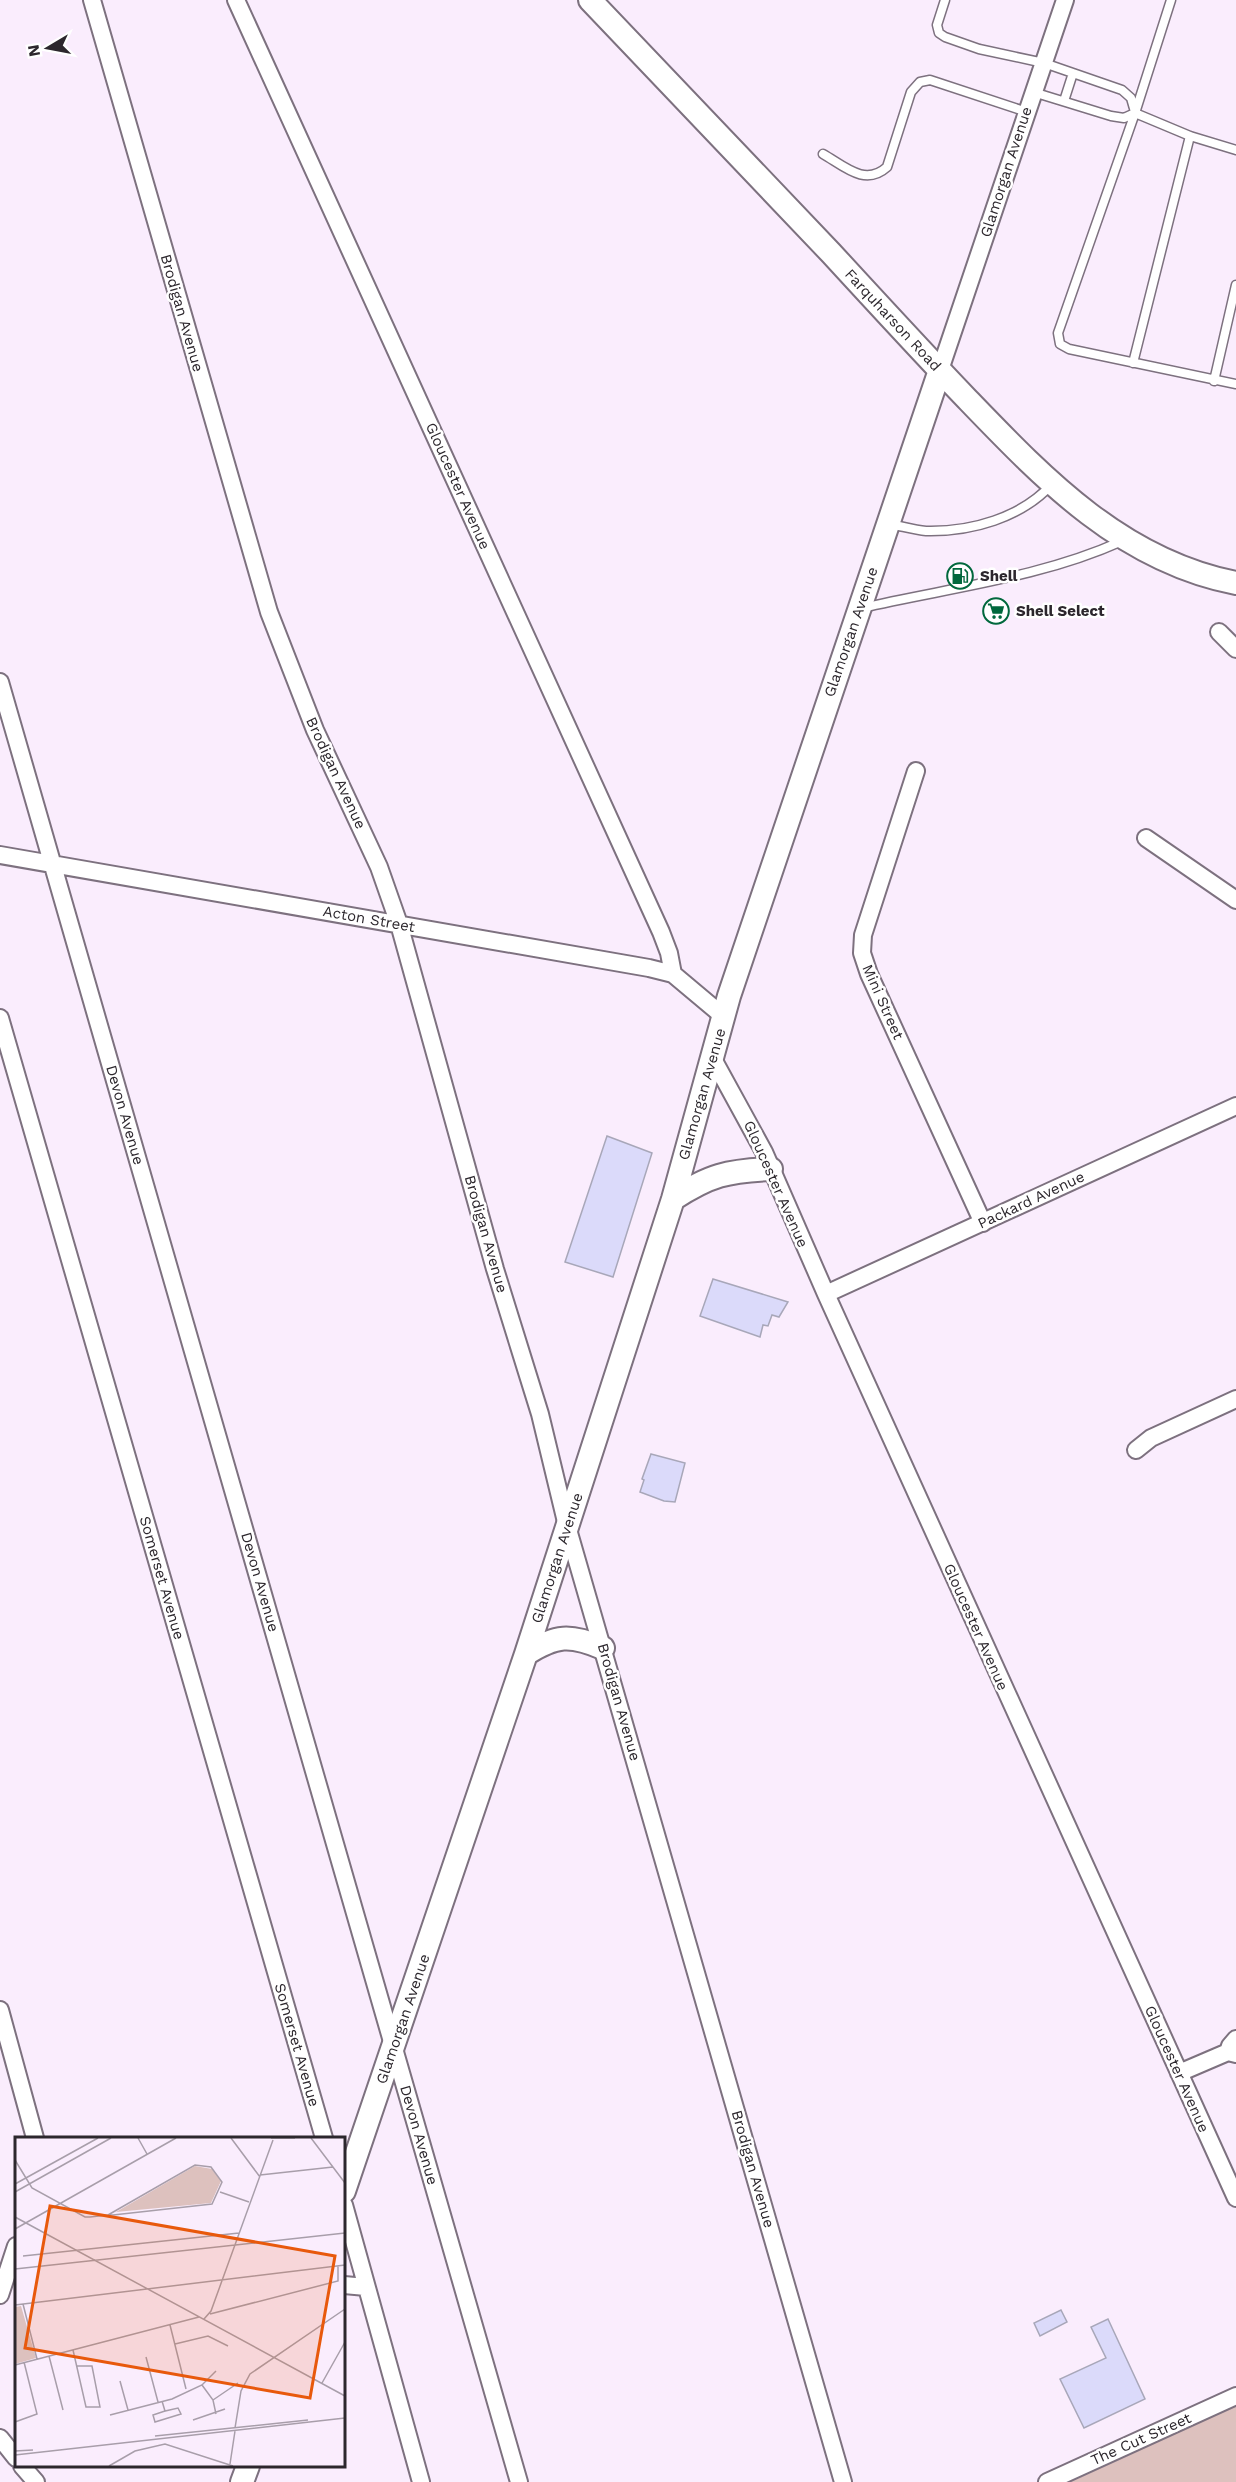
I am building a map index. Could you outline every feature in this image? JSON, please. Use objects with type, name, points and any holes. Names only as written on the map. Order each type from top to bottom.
[{"type":"street","name":"Brodigan Avenue","points":[[92,0],[269,612],[315,730],[380,867],[399,924],[495,1269],[540,1414],[567,1526],[843,2482]]},
{"type":"street","name":"Gloucester Avenue","points":[[236,0],[661,932],[674,974]]},
{"type":"street","name":"Farquharson Road","points":[[590,0],[940,370],[1053,484],[1081,509],[1125,540],[1181,566],[1236,583]]},
{"type":"street","name":"Glamorgan Avenue","points":[[345,2188],[526,1654],[673,1199],[723,1016],[1065,0]]},
{"type":"street","points":[[1219,632],[1236,649]]},
{"type":"street","name":"Devon Avenue","points":[[0,682],[519,2482]]},
{"type":"street","name":"Mini Street","points":[[916,771],[863,935],[862,953],[874,985],[983,1223]]},
{"type":"street","points":[[1146,838],[1236,900]]},
{"type":"street","name":"Acton Street","points":[[0,855],[674,974]]},
{"type":"street","points":[[674,974],[723,1016]]},
{"type":"street","name":"Somerset Avenue","points":[[0,1018],[323,2137]]},
{"type":"street","name":"Gloucester Avenue","points":[[712,1057],[746,1116],[771,1169],[1236,2198]]},
{"type":"street","name":"Packard Avenue","points":[[826,1294],[1236,1106]]},
{"type":"street","points":[[673,1199],[712,1176],[738,1170],[771,1169]]},
{"type":"street","points":[[1136,1449],[1151,1438],[1236,1399]]},
{"type":"street","points":[[526,1654],[543,1643],[569,1637],[583,1639],[603,1648]]},
{"type":"street","points":[[0,2010],[34,2137]]},
{"type":"street","points":[[1179,2073],[1233,2048]]},
{"type":"street","points":[[345,2209],[421,2482]]},
{"type":"street","points":[[0,2295],[15,2249]]},
{"type":"street","points":[[345,2285],[366,2287]]},
{"type":"street","name":"The Cut Street","points":[[1047,2482],[1236,2396]]},
{"type":"street","points":[[0,2438],[15,2457]]},
{"type":"street","points":[[23,2467],[36,2482]]},
{"type":"street","points":[[242,2482],[248,2467]]},
{"type":"lane","points":[[945,0],[937,25],[939,33],[945,37],[980,49],[1044,63],[1122,90],[1131,98],[1135,113]]},
{"type":"lane","points":[[1171,0],[1135,113],[1058,333],[1060,344],[1069,349],[1236,384]]},
{"type":"lane","points":[[1064,101],[1074,73]]},
{"type":"lane","points":[[823,154],[859,176],[870,177],[880,173],[887,167],[911,92],[920,82],[930,80],[1027,112]]},
{"type":"lane","points":[[1033,92],[1111,116],[1124,118],[1135,113],[1190,136],[1236,150]]},
{"type":"lane","points":[[1133,363],[1190,136]]},
{"type":"lane","points":[[1214,381],[1236,285]]},
{"type":"lane","points":[[888,524],[923,531],[946,531],[987,523],[1037,500],[1053,484]]},
{"type":"lane","points":[[860,608],[1026,573],[1079,559],[1125,540]]},
{"type":"shaded area","points":[[1236,2406],[1236,2482],[1070,2482]]},
{"type":"building","points":[[607,1136],[652,1153],[613,1277],[565,1262]]},
{"type":"building","points":[[713,1279],[788,1302],[779,1317],[772,1315],[768,1326],[763,1325],[760,1337],[700,1316]]},
{"type":"building","points":[[651,1454],[685,1463],[675,1502],[664,1501],[640,1492]]},
{"type":"building","points":[[1061,2310],[1067,2322],[1040,2336],[1034,2323]]},
{"type":"building","points":[[1108,2319],[1145,2399],[1084,2428],[1060,2379],[1106,2358],[1091,2327]]},
{"type":"place","name":"Shell","points":[[960,576]]},
{"type":"place","name":"Shell Select","points":[[996,611]]}]
